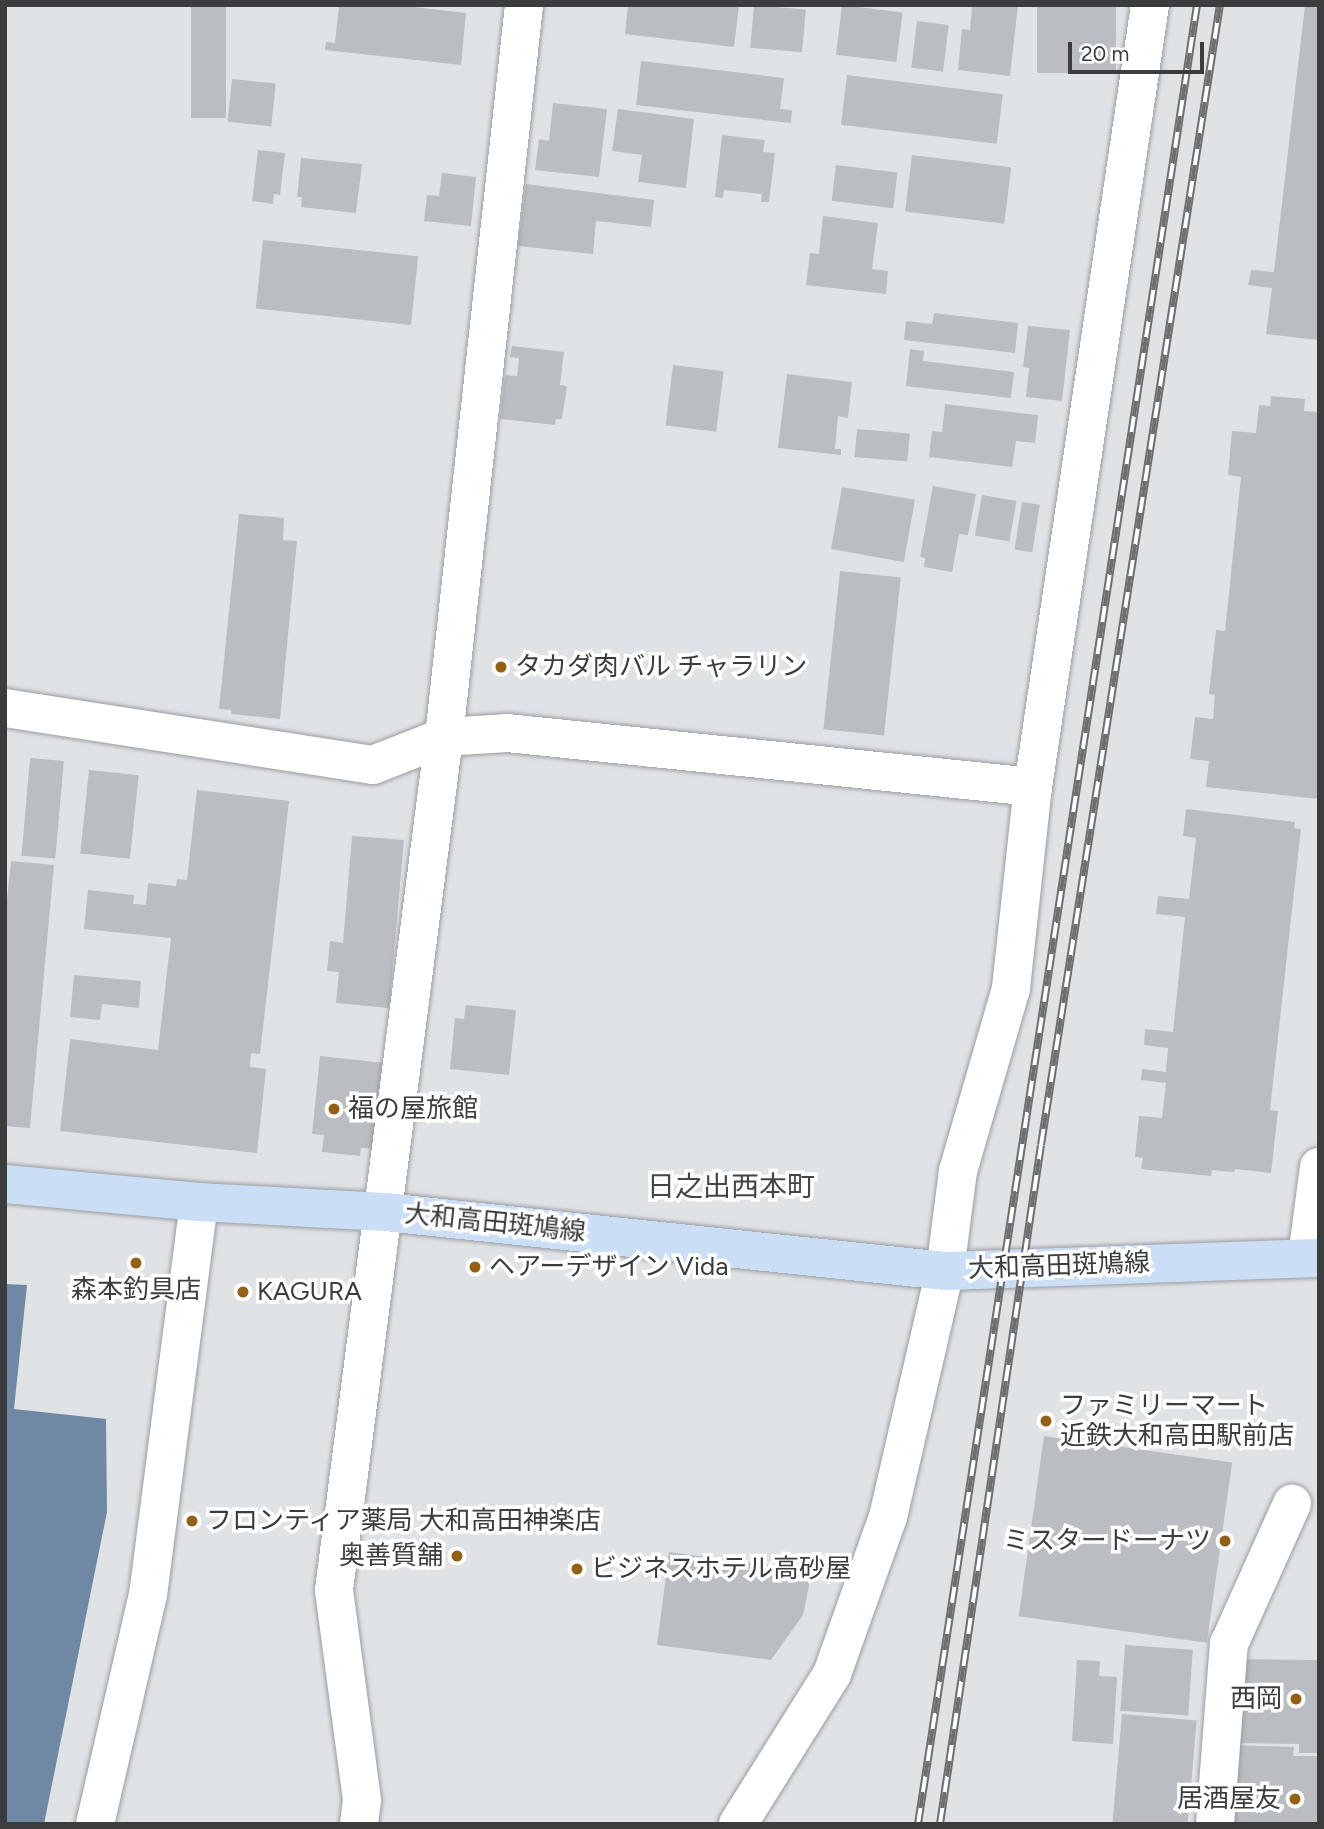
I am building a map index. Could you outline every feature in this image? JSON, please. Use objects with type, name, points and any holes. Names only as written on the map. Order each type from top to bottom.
[{"type":"main road","name":"大和高田斑鳩線","points":[[5,1184],[199,1202],[385,1212],[945,1271],[1313,1258]]},
{"type":"street","points":[[359,1824],[362,1800],[334,1590],[385,1212],[444,737],[524,5]]},
{"type":"street","points":[[738,1824],[832,1674],[888,1517],[945,1271],[958,1171],[1011,988],[1034,787],[1150,5]]},
{"type":"street","points":[[5,708],[373,765],[444,737],[507,733],[1034,787]]},
{"type":"street","points":[[1313,1258],[1319,1167]]},
{"type":"street","points":[[95,1824],[148,1595],[199,1202]]},
{"type":"street","points":[[1215,1824],[1229,1644],[1292,1504]]},
{"type":"water","points":[[5,1284],[27,1285],[14,1409],[106,1419],[107,1512],[44,1824],[5,1824]]},
{"type":"building","points":[[191,5],[226,5],[226,118],[191,118]]},
{"type":"building","points":[[339,5],[396,5],[466,13],[461,65],[325,50],[326,42],[335,43]]},
{"type":"building","points":[[628,5],[739,5],[734,47],[625,34]]},
{"type":"building","points":[[754,5],[806,10],[802,52],[750,48]]},
{"type":"building","points":[[842,5],[903,12],[896,62],[836,55]]},
{"type":"building","points":[[1018,5],[1010,76],[958,70],[962,29],[970,30],[972,6]]},
{"type":"building","points":[[1037,5],[1116,5],[1116,73],[1037,73]]},
{"type":"building","points":[[1305,5],[1319,5],[1319,340],[1266,334],[1272,288],[1248,285],[1251,270],[1274,272]]},
{"type":"building","points":[[917,21],[949,25],[943,72],[911,68]]},
{"type":"building","points":[[641,61],[784,78],[780,109],[792,110],[791,123],[636,105]]},
{"type":"building","points":[[847,75],[1003,94],[997,144],[841,125]]},
{"type":"building","points":[[232,79],[276,84],[271,126],[228,122]]},
{"type":"building","points":[[553,103],[607,109],[599,177],[535,170],[539,139],[549,141]]},
{"type":"building","points":[[618,109],[694,119],[686,188],[638,182],[642,155],[612,151]]},
{"type":"building","points":[[722,135],[765,140],[763,152],[775,153],[769,202],[761,202],[762,194],[724,190],[723,198],[715,197]]},
{"type":"building","points":[[258,150],[285,153],[280,195],[274,194],[273,204],[252,201]]},
{"type":"building","points":[[912,155],[1011,167],[1004,224],[905,212]]},
{"type":"building","points":[[301,158],[362,164],[356,213],[301,207],[302,197],[297,197]]},
{"type":"building","points":[[836,165],[898,173],[893,208],[832,201]]},
{"type":"building","points":[[442,173],[476,177],[471,226],[424,221],[427,195],[439,196]]},
{"type":"building","points":[[526,184],[654,200],[651,227],[596,221],[593,254],[518,246]]},
{"type":"building","points":[[823,216],[878,223],[872,269],[888,271],[886,294],[806,285],[810,253],[819,254]]},
{"type":"building","points":[[263,240],[418,256],[411,325],[256,309]]},
{"type":"building","points":[[934,313],[1018,323],[1015,353],[904,340],[906,321],[932,324]]},
{"type":"building","points":[[1028,326],[1070,330],[1062,401],[1026,397],[1029,368],[1023,367]]},
{"type":"building","points":[[512,346],[564,352],[560,385],[567,386],[562,419],[556,419],[555,425],[500,419],[505,375],[517,376],[519,358],[510,357]]},
{"type":"building","points":[[910,349],[924,351],[923,361],[1014,372],[1011,398],[906,386]]},
{"type":"building","points":[[673,365],[724,371],[716,432],[666,426]]},
{"type":"building","points":[[787,374],[852,382],[848,418],[838,416],[835,449],[841,449],[841,455],[778,448]]},
{"type":"building","points":[[1271,396],[1305,399],[1304,411],[1319,412],[1319,799],[1206,787],[1209,761],[1190,759],[1195,717],[1213,719],[1215,695],[1209,694],[1216,630],[1225,631],[1241,477],[1228,475],[1232,431],[1256,433],[1259,405],[1270,406]]},
{"type":"building","points":[[945,404],[1038,415],[1035,443],[1016,441],[1012,467],[929,457],[932,431],[942,432]]},
{"type":"building","points":[[857,429],[910,434],[907,462],[855,457]]},
{"type":"building","points":[[933,486],[976,494],[968,535],[959,534],[952,572],[924,567],[925,558],[920,557]]},
{"type":"building","points":[[842,487],[915,500],[904,562],[831,549]]},
{"type":"building","points":[[982,495],[1016,501],[1009,541],[975,535]]},
{"type":"building","points":[[1022,502],[1040,505],[1032,552],[1014,549]]},
{"type":"building","points":[[239,514],[284,518],[283,540],[297,541],[280,719],[231,714],[231,710],[219,709]]},
{"type":"building","points":[[840,571],[901,577],[884,736],[823,729]]},
{"type":"building","points":[[30,758],[64,761],[55,859],[21,856]]},
{"type":"building","points":[[89,770],[139,775],[130,859],[80,854]]},
{"type":"building","points":[[197,790],[289,801],[260,1054],[251,1053],[250,1067],[266,1069],[257,1153],[60,1131],[70,1039],[158,1050],[171,938],[84,929],[88,890],[134,895],[133,904],[146,905],[148,883],[176,886],[177,879],[187,880]]},
{"type":"building","points":[[1186,809],[1295,822],[1294,828],[1301,829],[1270,1110],[1278,1111],[1271,1173],[1235,1169],[1234,1172],[1212,1170],[1211,1176],[1141,1169],[1143,1158],[1135,1157],[1139,1116],[1162,1118],[1166,1083],[1141,1080],[1142,1069],[1166,1072],[1168,1048],[1144,1045],[1145,1029],[1173,1032],[1185,917],[1156,914],[1158,896],[1189,899],[1196,838],[1183,836]]},
{"type":"building","points":[[352,836],[404,840],[389,1008],[336,1003],[339,972],[327,971],[330,941],[343,943]]},
{"type":"building","points":[[11,861],[54,865],[30,1128],[5,1126],[5,919]]},
{"type":"building","points":[[74,975],[141,981],[139,1008],[102,1004],[100,1020],[70,1017]]},
{"type":"building","points":[[466,1005],[516,1010],[509,1075],[450,1069],[455,1018],[464,1019]]},
{"type":"building","points":[[320,1056],[385,1063],[376,1149],[361,1148],[360,1156],[322,1152],[324,1135],[312,1134]]},
{"type":"building","points":[[1044,1436],[1232,1462],[1207,1643],[1019,1616]]},
{"type":"building","points":[[669,1552],[812,1571],[803,1615],[771,1660],[657,1645]]},
{"type":"building","points":[[1125,1645],[1193,1650],[1188,1716],[1120,1711]]},
{"type":"building","points":[[1237,1659],[1319,1660],[1319,1753],[1299,1753],[1299,1744],[1236,1743]]},
{"type":"building","points":[[1077,1660],[1100,1661],[1099,1676],[1117,1677],[1113,1744],[1072,1741]]},
{"type":"building","points":[[1122,1714],[1197,1721],[1188,1824],[1112,1824]]},
{"type":"building","points":[[1230,1745],[1294,1747],[1293,1756],[1319,1756],[1319,1824],[1227,1824]]},
{"type":"railway","points":[[918,1824],[1197,5]]},
{"type":"railway","points":[[940,1824],[1041,1145],[1220,5]]},
{"type":"place","name":"タカダ肉バル チャラリン","points":[[501,667]]},
{"type":"place","name":"福の屋旅館","points":[[334,1109]]},
{"type":"place","name":"森本釣具店","points":[[136,1263]]},
{"type":"place","name":"ヘアーデザイン Vida","points":[[475,1267]]},
{"type":"place","name":"KAGURA","points":[[243,1292]]},
{"type":"place","name":"ファミリーマート 近鉄大和高田駅前店","points":[[1046,1421]]},
{"type":"place","name":"フロンティア薬局 大和高田神楽店","points":[[192,1521]]},
{"type":"place","name":"ミスタードーナツ","points":[[1225,1541]]},
{"type":"place","name":"奥善質舗","points":[[457,1556]]},
{"type":"place","name":"ビジネスホテル高砂屋","points":[[577,1569]]},
{"type":"place","name":"西岡","points":[[1296,1699]]},
{"type":"place","name":"居酒屋友","points":[[1295,1799]]},
{"type":"district","name":"日之出西本町","points":[[731,1186]]}]
